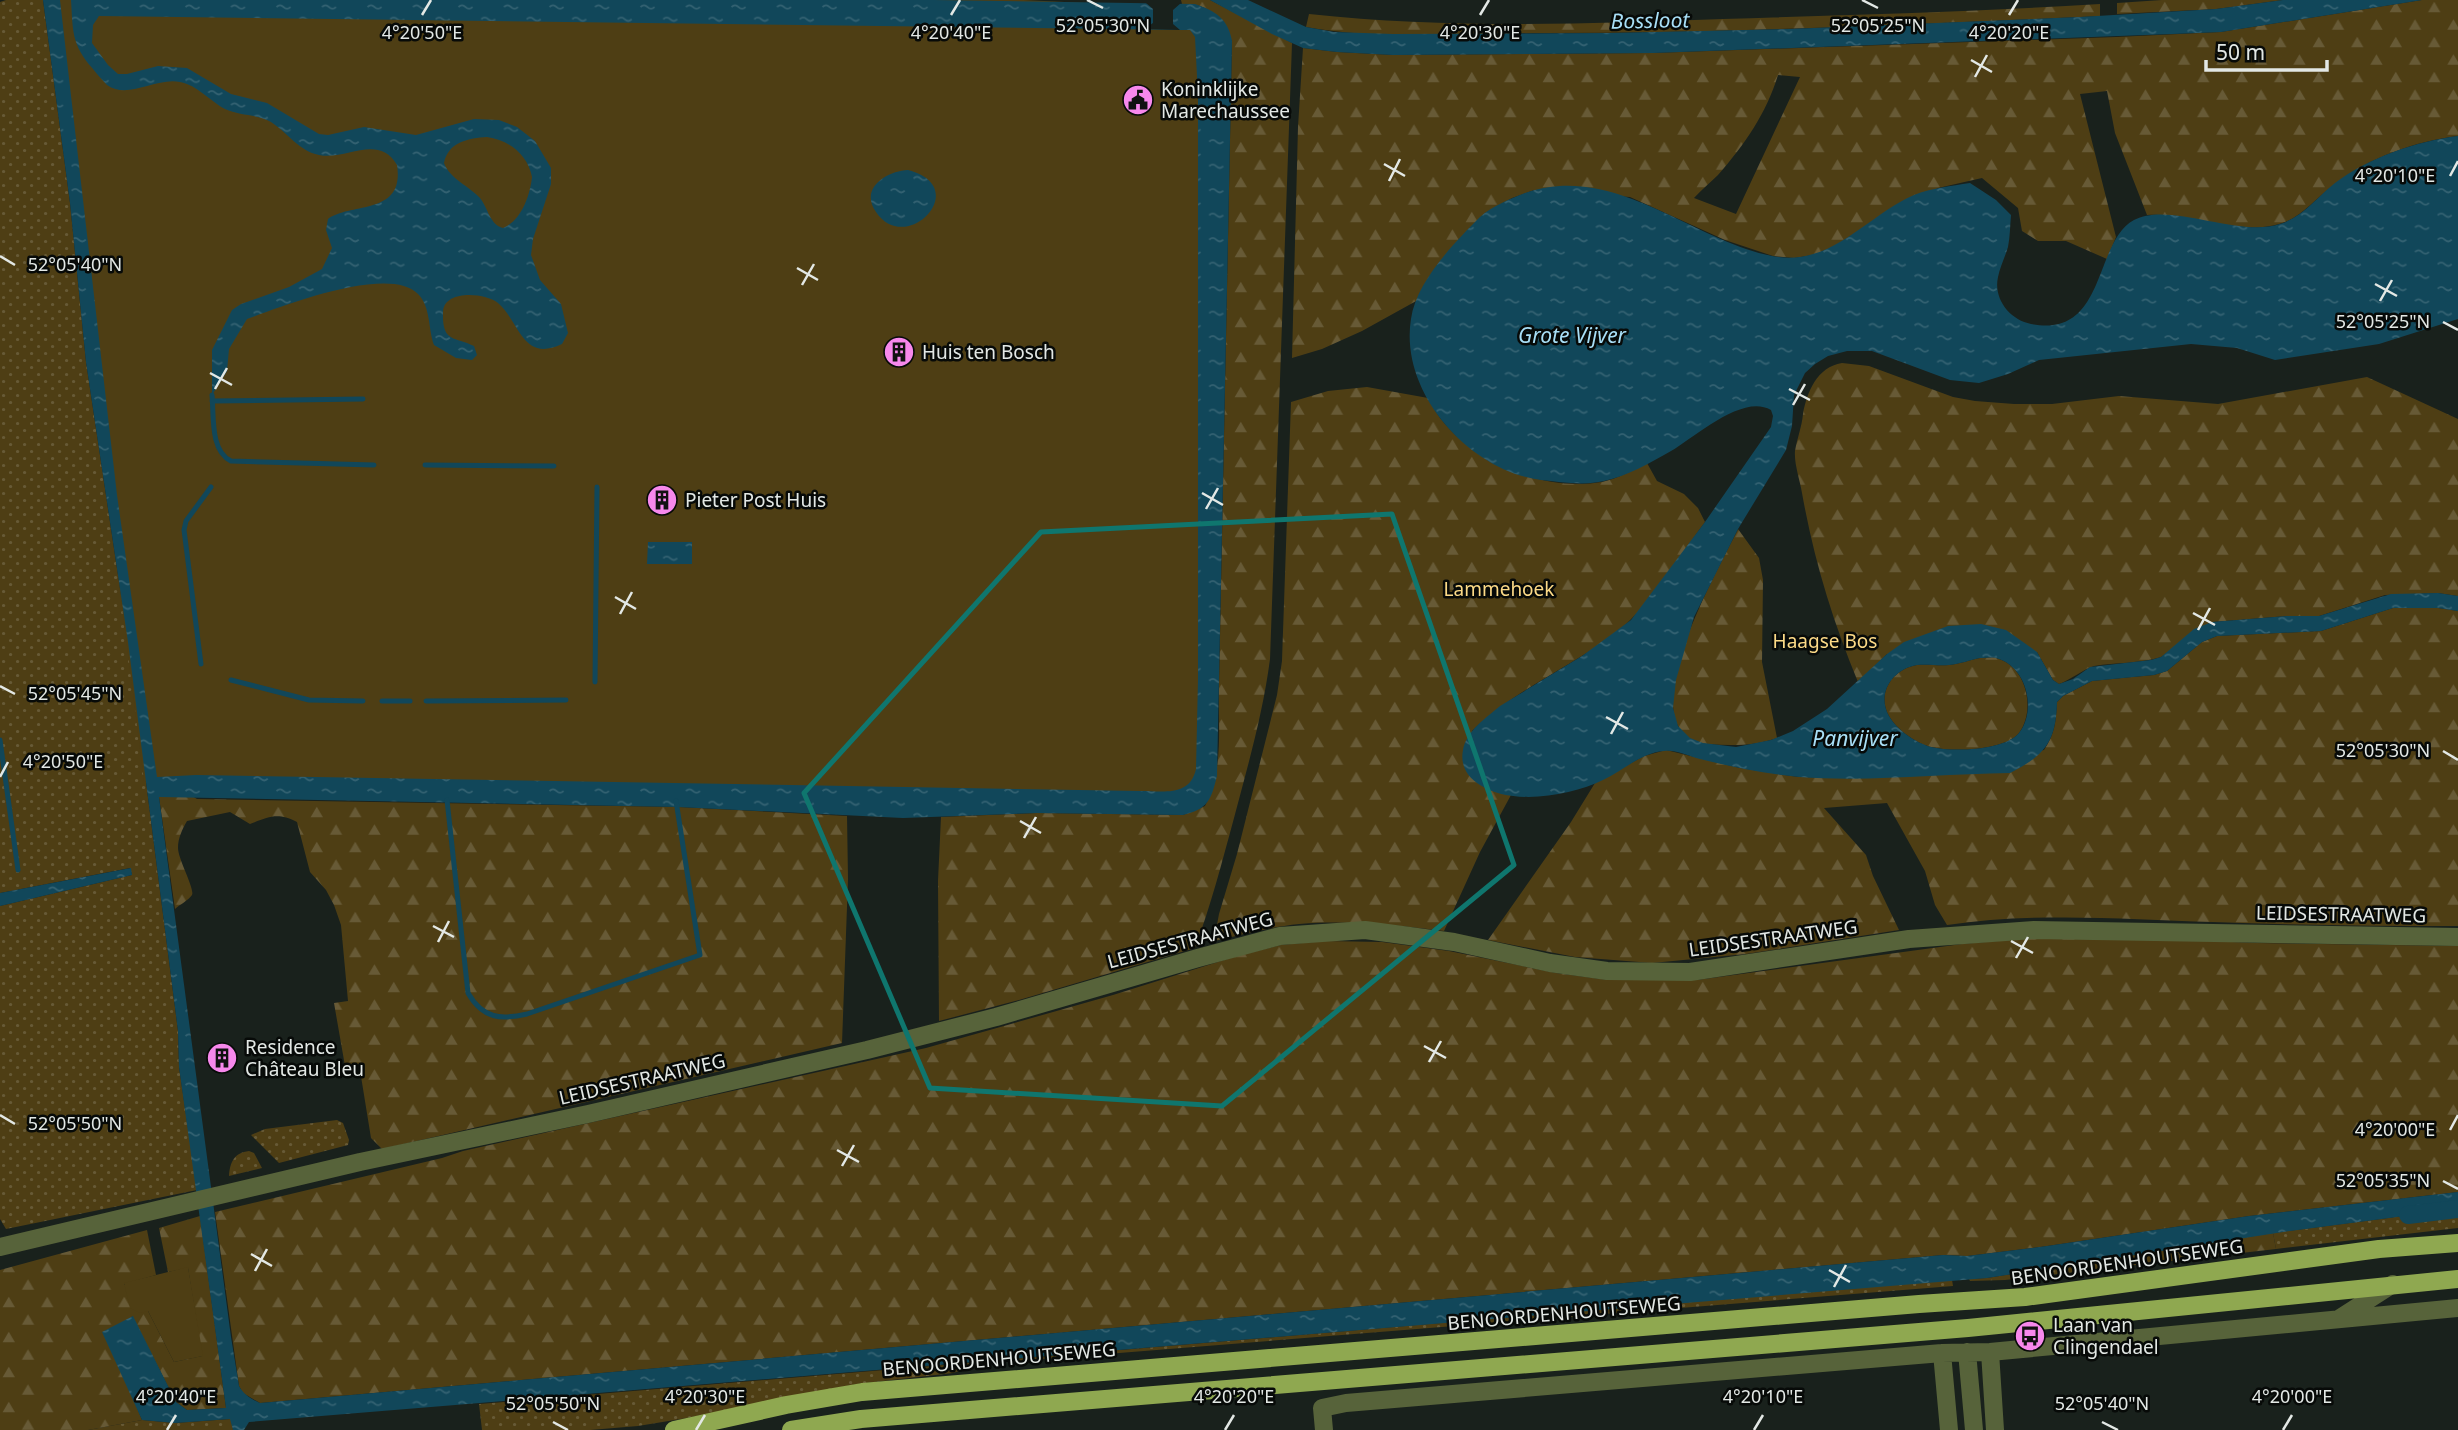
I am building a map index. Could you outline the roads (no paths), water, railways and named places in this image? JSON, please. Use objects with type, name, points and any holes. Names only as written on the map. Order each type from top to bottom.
[{"type":"main road","name":"BENOORDENHOUTSEWEG","points":[[674,1430],[786,1405],[862,1392],[1919,1304],[2000,1300],[2379,1249],[2458,1243]]},
{"type":"main road","points":[[791,1430],[861,1419],[1968,1328],[2458,1279]]},
{"type":"street","name":"LEIDSESTRAATWEG","points":[[0,1247],[867,1049],[996,1017],[1280,936],[1366,930],[1454,942],[1607,971],[1690,972],[1898,940],[2035,930],[2458,937]]},
{"type":"street","points":[[2337,1320],[2393,1284]]},
{"type":"street","points":[[1324,1430],[1322,1408],[1374,1401],[1942,1353],[1990,1352],[2458,1308]]},
{"type":"street","points":[[1967,1352],[1974,1430]]},
{"type":"street","points":[[1990,1352],[1996,1430]]},
{"type":"street","points":[[1942,1353],[1949,1430]]},
{"type":"water","points":[[43,0],[60,0],[117,495],[157,777],[196,775],[1158,792],[1175,790],[1188,784],[1196,769],[1198,679],[1198,96],[1195,37],[1190,30],[99,16],[93,25],[92,43],[118,74],[158,66],[187,68],[231,94],[267,103],[319,134],[328,135],[364,127],[416,135],[474,119],[499,120],[517,127],[535,141],[551,168],[551,184],[533,239],[531,255],[540,280],[561,304],[568,333],[562,344],[538,348],[523,338],[498,303],[476,295],[458,296],[445,305],[445,329],[451,337],[474,346],[477,355],[472,360],[456,358],[434,345],[427,312],[418,294],[404,286],[384,283],[361,285],[309,297],[247,319],[229,349],[227,371],[212,395],[212,350],[232,310],[241,304],[289,287],[322,269],[332,248],[326,230],[328,219],[385,200],[393,193],[397,181],[397,165],[381,151],[371,149],[329,156],[312,153],[271,122],[225,109],[198,90],[180,82],[161,82],[124,90],[107,85],[86,60],[77,44],[71,0],[934,0],[1195,4],[1220,16],[1232,41],[1217,776],[1210,797],[1198,810],[1183,815],[1037,813],[903,818],[678,807],[159,797],[239,1386],[243,1392],[260,1403],[1943,1255],[1967,1256],[2249,1216],[2458,1192],[2458,1209],[2290,1231],[1987,1278],[249,1422],[244,1430],[233,1430],[230,1419],[175,1423],[142,1420],[102,1332],[133,1316],[176,1402],[187,1410],[226,1408],[179,1067],[178,1031],[128,642],[86,362],[70,203]],"holes":[[[487,137],[510,145],[522,155],[532,177],[524,207],[515,220],[503,228],[492,220],[480,198],[455,178],[444,163],[450,150],[460,142]]]},
{"type":"water","points":[[1210,0],[1248,0],[1306,27],[1334,32],[1393,34],[1790,29],[2216,9],[2283,0],[2422,0],[2221,32],[1653,53],[1393,55],[1303,48]]},
{"type":"water","name":"Grote Vijver","points":[[2458,136],[2458,319],[2379,344],[2275,360],[2237,348],[2191,344],[2039,360],[1979,383],[1950,380],[1872,351],[1847,351],[1828,356],[1815,364],[1805,373],[1794,395],[1792,426],[1786,450],[1738,529],[1694,617],[1676,680],[1673,708],[1678,726],[1690,738],[1703,743],[1736,747],[1771,740],[1793,731],[1827,709],[1887,654],[1904,642],[1948,626],[1981,624],[2006,630],[2037,652],[2053,680],[2059,684],[2073,679],[2090,667],[2161,657],[2194,629],[2212,622],[2319,616],[2391,594],[2438,593],[2458,596],[2458,611],[2393,608],[2321,631],[2217,636],[2202,642],[2167,671],[2154,675],[2092,681],[2057,702],[2054,727],[2046,746],[2032,760],[2010,773],[1878,778],[1799,777],[1737,767],[1668,751],[1647,755],[1590,786],[1558,794],[1524,797],[1493,791],[1480,785],[1468,774],[1462,755],[1472,731],[1500,706],[1582,656],[1631,620],[1705,522],[1771,427],[1773,416],[1771,410],[1760,406],[1733,412],[1638,469],[1613,479],[1588,483],[1541,480],[1515,474],[1466,445],[1445,424],[1428,400],[1416,374],[1410,347],[1411,319],[1414,305],[1428,277],[1448,251],[1490,209],[1525,193],[1558,186],[1589,187],[1651,206],[1741,247],[1772,256],[1793,258],[1830,248],[1914,195],[1970,183],[1996,200],[2011,215],[2008,247],[1997,285],[2005,307],[2023,322],[2056,325],[2073,317],[2086,303],[2111,248],[2121,231],[2134,220],[2149,215],[2166,215],[2245,227],[2280,224],[2296,217],[2335,183],[2362,166],[2410,146]],"holes":[[[1996,658],[2007,663],[2022,679],[2028,701],[2027,713],[2019,733],[2012,739],[1977,749],[1931,747],[1907,735],[1889,716],[1885,707],[1886,691],[1889,683],[1901,671],[1917,665],[1949,665]]]},
{"type":"water","points":[[908,170],[927,179],[935,190],[935,203],[928,214],[917,223],[903,227],[889,224],[876,212],[872,203],[873,188],[884,177]]},
{"type":"water","points":[[648,542],[692,542],[692,564],[647,564]]},
{"type":"water","points":[[131,868],[132,875],[0,906],[0,893]]},
{"type":"waterway","points":[[212,395],[216,441],[224,456],[231,461],[374,465]]},
{"type":"waterway","points":[[212,401],[363,399]]},
{"type":"waterway","points":[[425,465],[554,466]]},
{"type":"waterway","points":[[201,664],[184,530],[186,521],[211,487]]},
{"type":"waterway","points":[[595,682],[597,487]]},
{"type":"waterway","points":[[231,680],[309,700],[363,701]]},
{"type":"waterway","points":[[426,701],[566,700]]},
{"type":"waterway","points":[[382,701],[410,701]]},
{"type":"waterway","points":[[0,740],[18,870]]},
{"type":"waterway","points":[[447,800],[468,993],[486,1013],[501,1017],[527,1014],[700,955],[676,801]]},
{"type":"waterway","points":[[2408,1215],[2458,1209]]},
{"type":"place","name":"Koninklijke Marechaussee","points":[[1138,100]]},
{"type":"place","name":"Huis ten Bosch","points":[[899,352]]},
{"type":"place","name":"Pieter Post Huis","points":[[662,500]]},
{"type":"place","name":"Residence Château Bleu","points":[[222,1058]]},
{"type":"place","name":"Laan van Clingendael","points":[[2030,1336]]},
{"type":"water label","name":"Bossloot","points":[[1650,20]]},
{"type":"water label","name":"Panvijver","points":[[1855,738]]},
{"type":"park label","name":"Lammehoek","points":[[1499,589]]},
{"type":"park label","name":"Haagse Bos","points":[[1825,641]]}]
